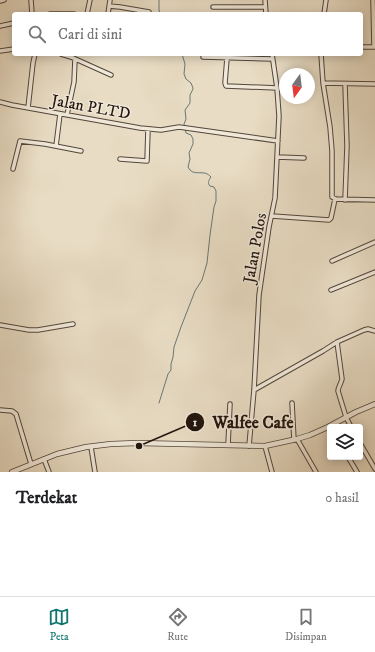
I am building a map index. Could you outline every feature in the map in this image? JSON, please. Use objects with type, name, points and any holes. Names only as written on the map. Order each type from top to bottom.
[{"type":"street","points":[[0,1],[4,0]]},
{"type":"street","points":[[31,0],[32,12]]},
{"type":"street","points":[[87,12],[90,0]]},
{"type":"street","points":[[108,12],[110,0]]},
{"type":"street","points":[[265,0],[266,12]]},
{"type":"street","points":[[324,12],[326,0]]},
{"type":"street","points":[[363,47],[375,47],[373,0]]},
{"type":"street","points":[[110,6],[149,12]]},
{"type":"street","points":[[213,7],[265,7]]},
{"type":"street","points":[[0,26],[12,23]]},
{"type":"street","points":[[0,51],[12,50]]},
{"type":"street","points":[[28,108],[35,56]]},
{"type":"street","points":[[72,56],[75,59],[111,75]]},
{"type":"street","points":[[272,216],[329,220],[331,218],[335,199],[332,196],[332,151],[320,56]]},
{"type":"street","points":[[203,57],[272,59]]},
{"type":"street","points":[[227,58],[226,86],[277,88]]},
{"type":"street","points":[[67,115],[74,82],[75,59]]},
{"type":"street","name":"Jalan Polos","points":[[249,446],[254,390],[259,295],[276,198],[279,116],[277,88],[272,59]]},
{"type":"street","points":[[323,83],[375,84]]},
{"type":"street","points":[[344,84],[347,146],[345,200]]},
{"type":"street","name":"Jalan PLTD","points":[[0,102],[12,106],[140,128],[161,130],[179,127],[278,141]]},
{"type":"street","points":[[56,146],[60,114]]},
{"type":"street","points":[[120,159],[147,161],[148,129]]},
{"type":"street","points":[[13,169],[20,141],[81,151]]},
{"type":"street","points":[[277,157],[304,158]]},
{"type":"street","points":[[335,199],[375,200]]},
{"type":"street","points":[[332,261],[375,242]]},
{"type":"street","points":[[331,290],[375,272]]},
{"type":"street","points":[[0,325],[38,330],[73,324]]},
{"type":"street","points":[[254,390],[337,342],[364,330],[368,329],[375,331]]},
{"type":"street","points":[[337,342],[342,379],[338,389],[350,424]]},
{"type":"street","points":[[228,445],[230,404]]},
{"type":"street","points":[[292,404],[296,440],[316,472]]},
{"type":"street","points":[[335,424],[346,417],[375,404]]},
{"type":"street","points":[[0,410],[14,412],[31,464]]},
{"type":"street","points":[[12,472],[57,454],[86,447],[137,443],[265,446],[296,440],[327,429]]},
{"type":"street","points":[[265,446],[272,472]]},
{"type":"street","points":[[91,447],[95,472]]},
{"type":"street","points":[[363,448],[375,469]]},
{"type":"street","points":[[44,459],[49,472]]},
{"type":"street","points":[[350,460],[357,472]]},
{"type":"waterway","points":[[159,0],[160,12]]},
{"type":"waterway","points":[[159,403],[168,374],[171,370],[174,347],[195,291],[202,280],[207,263],[216,201],[216,191],[214,187],[210,186],[209,184],[211,177],[205,173],[193,172],[188,167],[190,159],[189,153],[193,144],[193,139],[191,135],[186,133],[184,124],[186,119],[185,110],[190,103],[190,95],[193,88],[184,74],[185,64],[183,56]]},
{"type":"place","name":"Walfee Cafe","points":[[139,446]]}]
